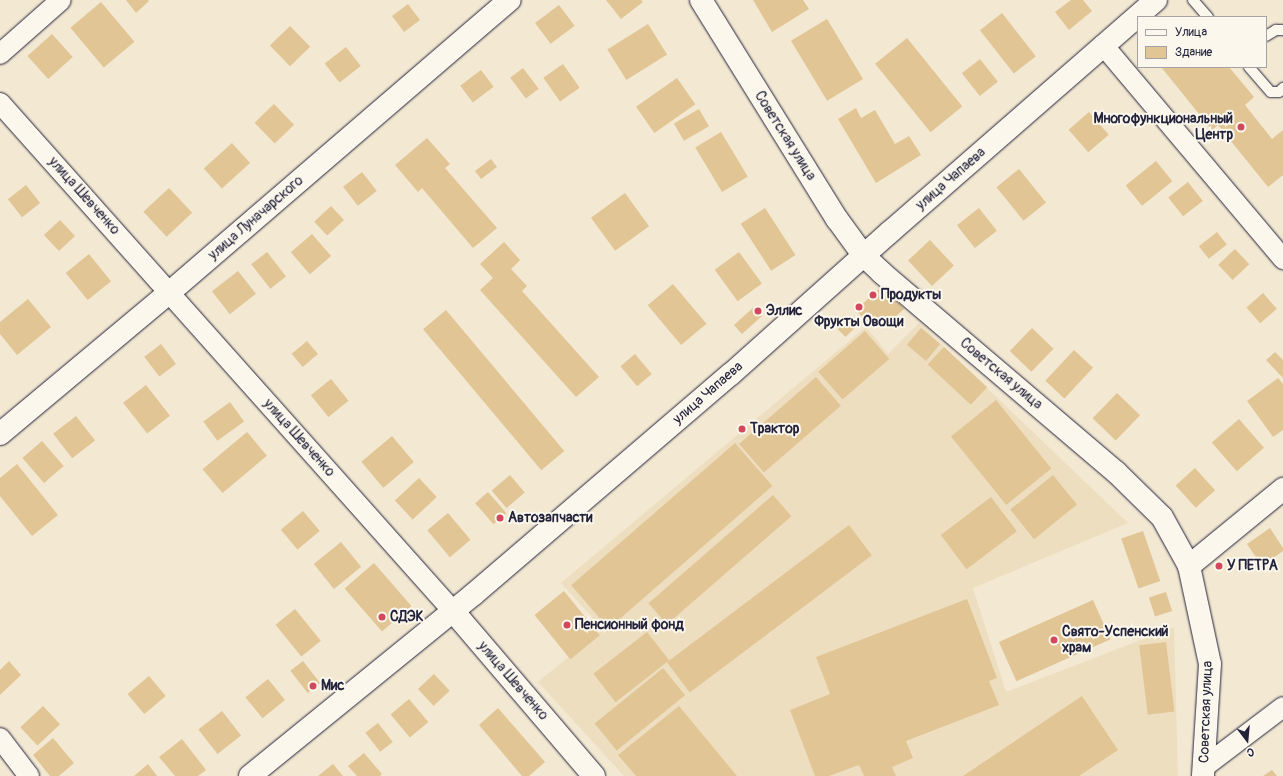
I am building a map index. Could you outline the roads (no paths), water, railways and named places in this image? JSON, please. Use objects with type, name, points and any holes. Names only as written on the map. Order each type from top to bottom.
[{"type":"main road","name":"улица Луначарского","points":[[0,434],[170,292],[510,0]]},
{"type":"main road","name":"Советская улица","points":[[701,0],[837,219],[864,256],[1116,472],[1162,517],[1189,566],[1210,664],[1204,771]]},
{"type":"main road","name":"улица Чапаева","points":[[1137,16],[1156,0]]},
{"type":"main road","name":"улица Чапаева","points":[[250,776],[453,611],[719,384],[1137,16]]},
{"type":"main road","points":[[1189,566],[1283,489]]},
{"type":"main road","name":"улица Шевченко","points":[[453,611],[594,776]]},
{"type":"street","points":[[0,54],[61,0]]},
{"type":"street","points":[[1103,45],[1283,259]]},
{"type":"street","name":"улица Шевченко","points":[[0,103],[453,611]]},
{"type":"street","points":[[1204,771],[1283,707]]},
{"type":"street","points":[[0,738],[29,776]]},
{"type":"lane","points":[[1193,0],[1207,16]]},
{"type":"lane","points":[[1267,35],[1276,30],[1283,30]]},
{"type":"lane","points":[[1250,68],[1272,92],[1279,92],[1283,88]]},
{"type":"place","name":"Многофункциональный Центр","points":[[1241,127]]},
{"type":"place","name":"Продукты","points":[[873,295]]},
{"type":"place","name":"Фрукты Овощи","points":[[859,307]]},
{"type":"place","name":"Эллис","points":[[758,311]]},
{"type":"place","name":"Трактор","points":[[742,429]]},
{"type":"place","name":"Автозапчасти","points":[[500,518]]},
{"type":"place","name":"У ПЕТРА","points":[[1219,566]]},
{"type":"place","name":"СДЭК","points":[[382,617]]},
{"type":"place","name":"Пенсионный фонд","points":[[567,625]]},
{"type":"place","name":"Свято-Успенский храм","points":[[1054,640]]},
{"type":"place","name":"Мис","points":[[313,686]]}]
